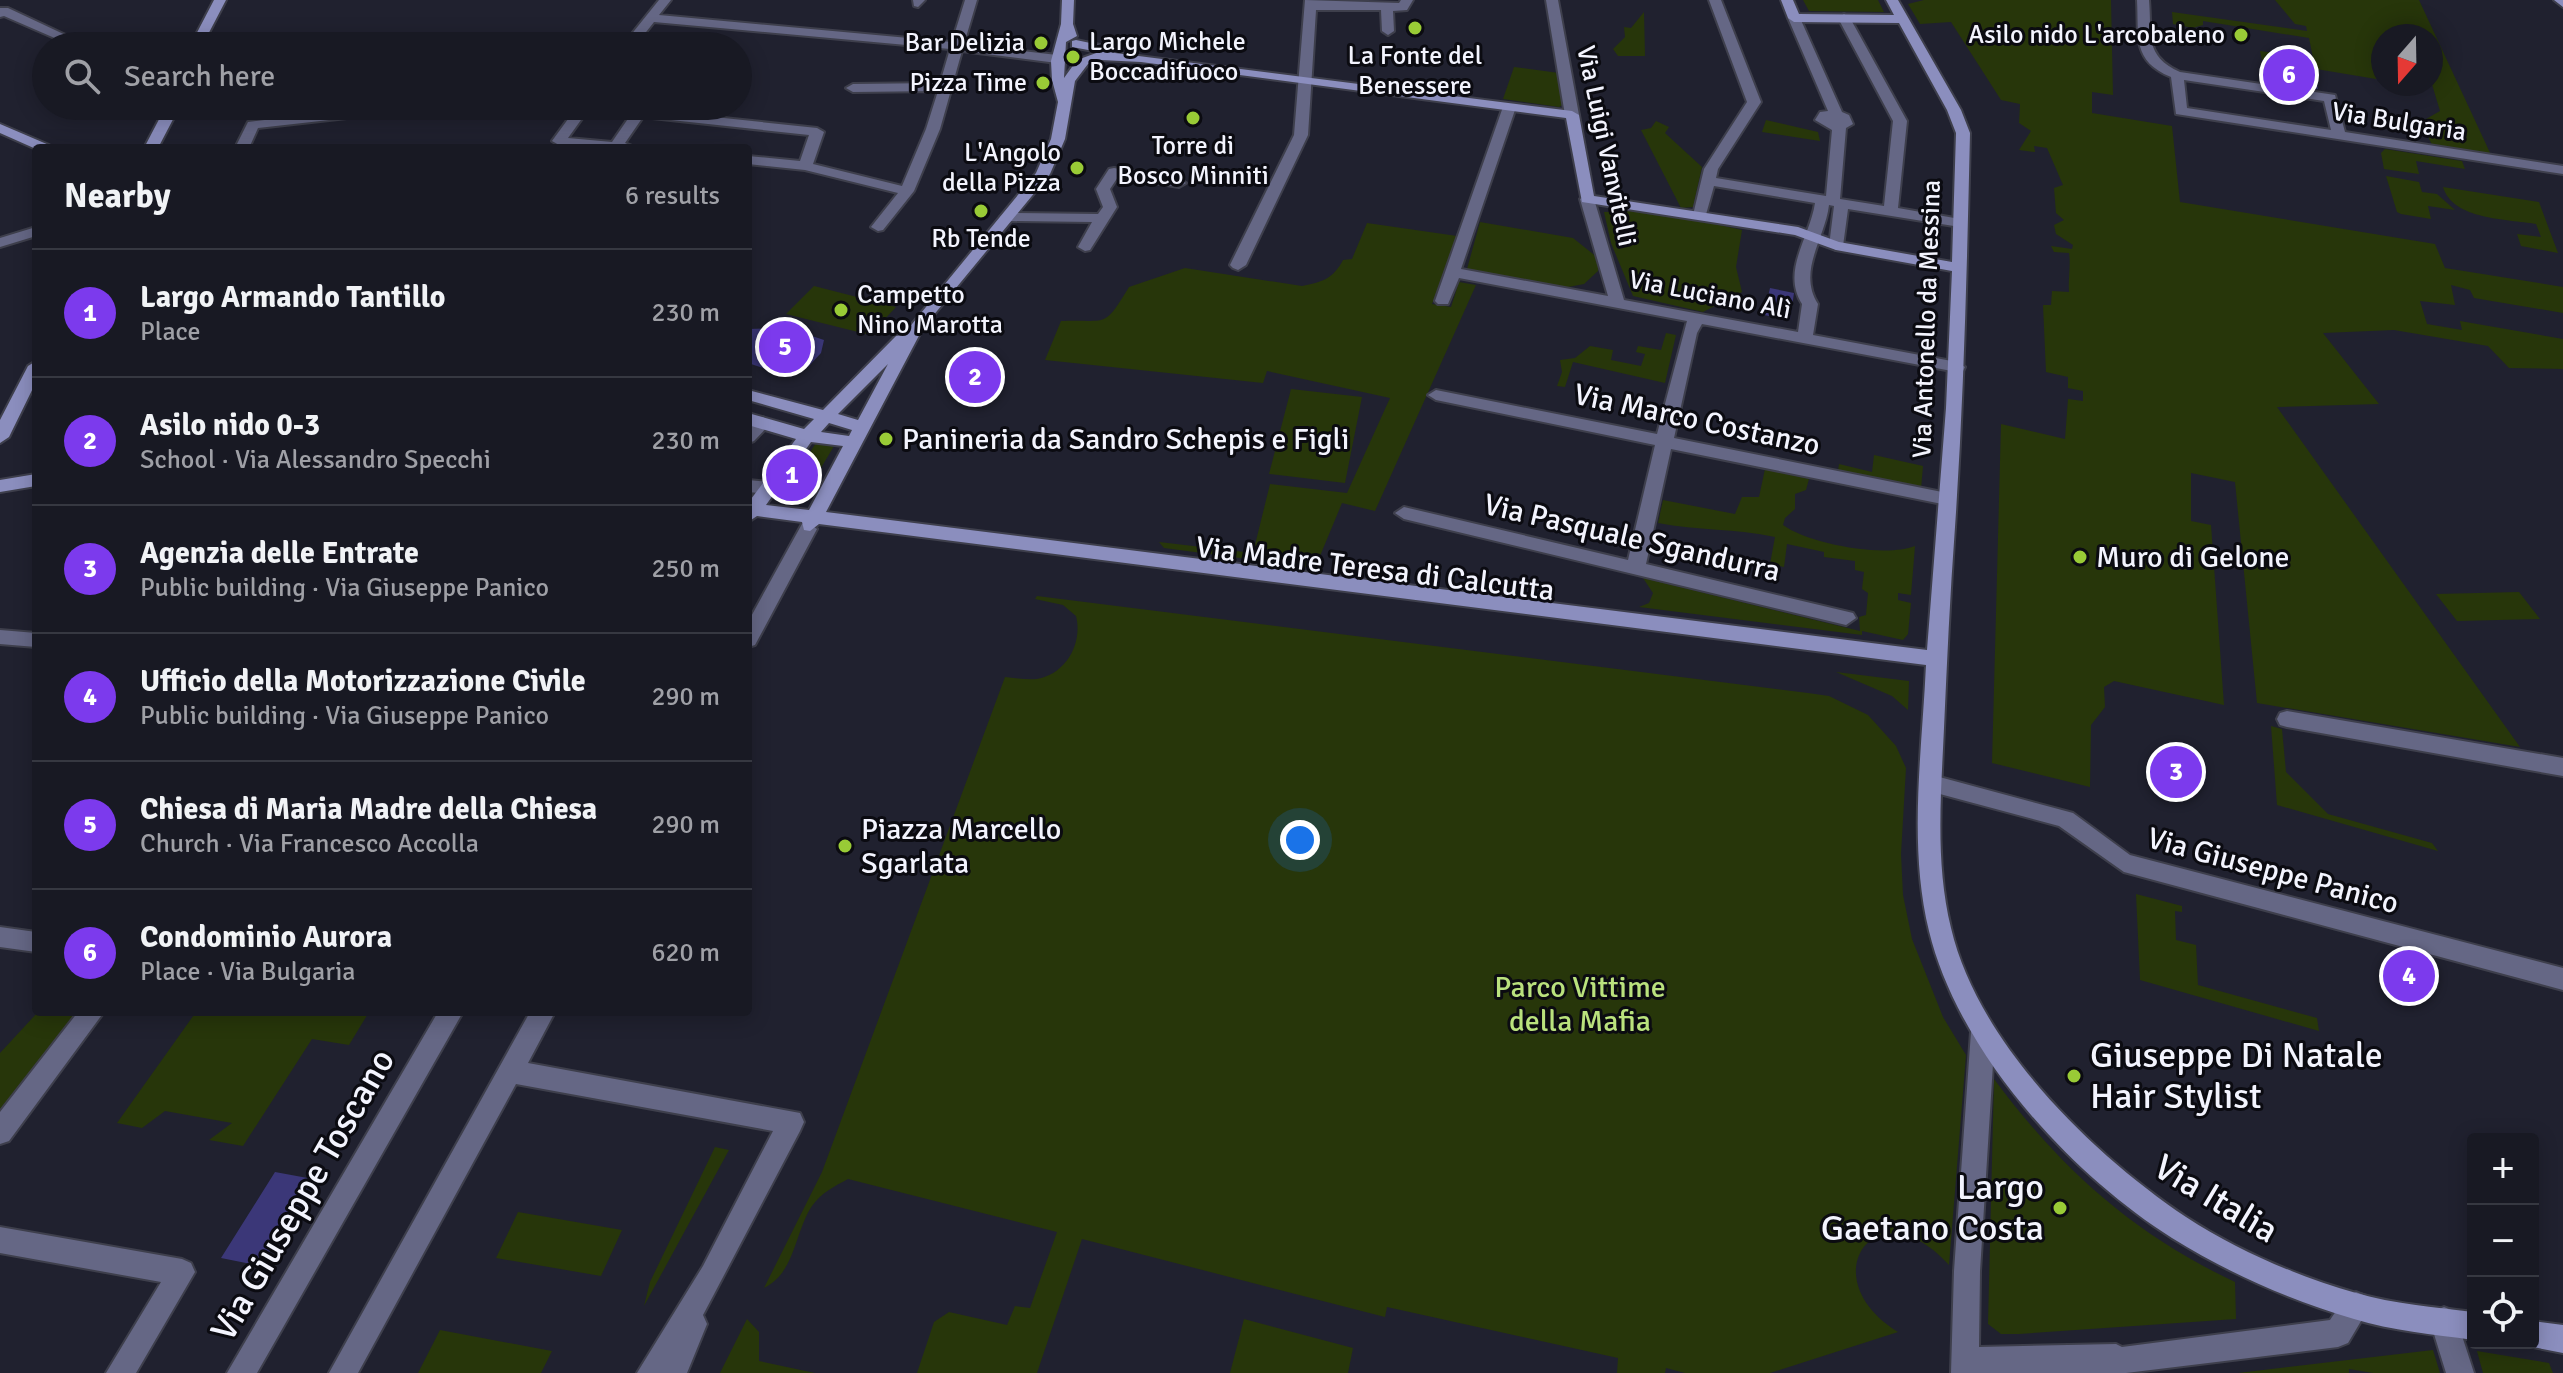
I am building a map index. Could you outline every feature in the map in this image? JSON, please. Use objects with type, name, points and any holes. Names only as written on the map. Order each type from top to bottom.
[{"type":"street","points":[[203,32],[220,0]]},
{"type":"street","points":[[638,32],[665,0]]},
{"type":"street","points":[[878,227],[907,191],[947,87],[971,0]]},
{"type":"street","points":[[1065,99],[1058,87],[1058,58],[1060,37],[1067,24],[1068,0]]},
{"type":"street","points":[[1238,265],[1301,135],[1308,80],[1311,3],[1403,7],[1407,0]]},
{"type":"street","name":"Via Luigi Vanvitelli","points":[[1552,0],[1587,199],[1617,301]]},
{"type":"street","points":[[1700,215],[1711,169],[1754,102],[1715,0]]},
{"type":"street","points":[[1787,0],[1838,120],[1833,201],[1836,246]]},
{"type":"street","name":"Via Antonello da Messina","points":[[1892,0],[1954,110],[1963,133],[1957,267],[1957,367],[1936,664],[1931,844],[1936,910],[1948,958],[1983,1032]]},
{"type":"street","points":[[2143,0],[2147,55],[2158,67],[2263,106],[2330,98],[2339,136]]},
{"type":"street","points":[[2,12],[21,4]]},
{"type":"street","points":[[1387,7],[1388,31]]},
{"type":"street","points":[[2,12],[50,32]]},
{"type":"street","points":[[649,18],[1058,58],[1085,53],[1141,58],[1572,115]]},
{"type":"street","points":[[1794,18],[1846,22],[1902,19]]},
{"type":"street","points":[[1846,22],[1900,121],[1891,211]]},
{"type":"street","points":[[1067,24],[1085,53]]},
{"type":"street","points":[[752,511],[807,436],[916,326],[1043,174],[1052,157],[1069,81],[1085,53]]},
{"type":"street","name":"Via Bulgaria","points":[[2177,75],[2181,111],[2263,106],[2339,136],[2563,170]]},
{"type":"street","points":[[853,88],[947,87]]},
{"type":"street","points":[[1443,301],[1509,107]]},
{"type":"street","points":[[153,144],[165,120]]},
{"type":"street","points":[[244,144],[253,125],[296,120]]},
{"type":"street","points":[[574,120],[559,141],[591,144]]},
{"type":"street","points":[[624,144],[636,120]]},
{"type":"street","points":[[705,120],[817,132],[805,166]]},
{"type":"street","points":[[0,128],[35,144]]},
{"type":"street","points":[[752,160],[805,166],[907,191]]},
{"type":"street","points":[[1085,247],[1110,207],[1103,189],[1114,172],[1179,183]]},
{"type":"street","points":[[1710,181],[1960,223]]},
{"type":"street","points":[[1587,199],[1700,215],[1813,237],[1836,246],[1957,267]]},
{"type":"street","points":[[1805,337],[1810,304],[1801,290],[1806,249],[1833,201]]},
{"type":"street","points":[[1007,217],[1102,218]]},
{"type":"street","points":[[0,243],[32,232]]},
{"type":"street","name":"Via Luciano Alì","points":[[1453,272],[1957,367]]},
{"type":"street","points":[[1635,570],[1689,333],[1693,323],[1702,317]]},
{"type":"street","points":[[752,633],[916,326]]},
{"type":"street","points":[[0,437],[32,374]]},
{"type":"street","name":"Via Marco Costanzo","points":[[1436,395],[1947,499]]},
{"type":"street","points":[[752,396],[825,417],[858,435]]},
{"type":"street","points":[[756,421],[807,436],[858,435]]},
{"type":"street","points":[[0,475],[32,470]]},
{"type":"street","points":[[0,486],[32,481]]},
{"type":"street","points":[[752,486],[770,488]]},
{"type":"street","name":"Via Pasquale Sgandurra","points":[[1404,513],[1846,618]]},
{"type":"street","name":"Via Madre Teresa di Calcutta","points":[[752,514],[1936,664]]},
{"type":"street","points":[[0,637],[32,640]]},
{"type":"street","points":[[2287,719],[2563,767]]},
{"type":"street","name":"Via Giuseppe Panico","points":[[1932,784],[2065,819],[2124,863],[2563,979]]},
{"type":"street","points":[[0,937],[32,937]]},
{"type":"street","points":[[0,1132],[89,1016]]},
{"type":"street","name":"Via Giuseppe Toscano","points":[[241,1373],[449,1016]]},
{"type":"street","points":[[343,1373],[541,1016]]},
{"type":"street","points":[[1983,1032],[1964,1367],[2132,1357],[2338,1333],[2356,1306]]},
{"type":"street","name":"Via Italia","points":[[1983,1032],[2074,1144],[2132,1196],[2199,1242],[2274,1278],[2356,1306],[2467,1325]]},
{"type":"street","points":[[509,1071],[791,1122],[712,1275],[651,1373]]},
{"type":"street","points":[[0,1240],[182,1272],[120,1373]]},
{"type":"street","points":[[673,1373],[712,1275]]},
{"type":"street","points":[[2444,1321],[2460,1373]]},
{"type":"street","points":[[2539,1336],[2563,1339]]},
{"type":"street","points":[[2089,1373],[2132,1357]]},
{"type":"green space","points":[[1803,0],[1878,0],[1884,12],[1809,11]]},
{"type":"green space","points":[[1924,0],[2111,0],[2113,95],[2092,92],[2092,113],[2172,126],[2180,202],[2435,244],[2445,268],[2563,287],[2563,313],[2474,298],[2470,290],[2451,285],[2455,305],[2420,301],[2427,324],[2462,330],[2460,321],[2563,339],[2563,369],[2509,368],[2488,346],[2394,330],[2323,333],[2379,404],[2277,407],[2520,747],[2257,703],[2235,482],[2191,473],[2191,521],[2211,525],[2224,705],[2114,681],[2104,687],[2105,707],[2091,725],[2090,787],[1992,763],[2001,424],[2065,439],[2068,399],[2083,401],[2083,391],[2068,388],[2068,377],[2046,372],[2043,305],[2051,305],[2052,291],[2069,292],[2069,253],[2054,252],[2051,246],[2072,249],[2073,245],[2056,234],[2054,225],[2064,220],[2056,213],[2054,188],[2063,185],[2047,148],[2034,146],[2035,152],[2019,150],[2031,131],[2019,123],[2020,104],[2001,100],[1951,22],[1920,24],[1908,4]]},
{"type":"green space","points":[[2275,0],[2419,0],[2430,24],[2371,24],[2371,78],[2262,60],[2260,51],[2313,58],[2309,38],[2203,21],[2203,25],[2193,28],[2173,24],[2172,12],[2307,31],[2306,26],[2295,24]]},
{"type":"green space","points":[[1644,12],[1645,56],[1618,56],[1613,49],[1625,37],[1624,27],[1631,28]]},
{"type":"green space","points":[[2443,52],[2492,157],[2433,147],[2421,122],[2440,111],[2436,96],[2443,96]]},
{"type":"green space","points":[[1514,67],[1559,73],[1564,104],[1559,107],[1503,99]]},
{"type":"green space","points":[[1766,120],[1818,132],[1820,141],[1762,132]]},
{"type":"green space","points":[[1656,121],[1669,127],[1665,133],[1702,167],[1693,207],[1681,208],[1641,130],[1651,128]]},
{"type":"green space","points":[[2385,149],[2462,161],[2465,169],[2416,161],[2419,174],[2384,169],[2381,153]]},
{"type":"green space","points":[[2386,176],[2419,182],[2422,192],[2437,194],[2455,210],[2428,206],[2431,219],[2401,214],[2397,212]]},
{"type":"green space","points":[[2443,187],[2539,202],[2558,253],[2521,246],[2517,234],[2541,237],[2536,224],[2469,212],[2449,198]]},
{"type":"green space","points":[[1631,211],[1688,218],[1742,230],[1736,267],[1742,292],[1703,312],[1633,296],[1611,243],[1604,212]]},
{"type":"green space","points":[[1480,222],[1573,238],[1598,258],[1598,271],[1584,284],[1563,288],[1467,269]]},
{"type":"green space","points":[[1367,223],[1457,236],[1432,304],[1451,307],[1459,282],[1476,285],[1375,511],[1342,503],[1315,568],[1164,548],[1159,542],[1253,553],[1270,484],[1347,493],[1390,398],[1267,371],[1263,383],[1045,360],[1061,321],[1103,319],[1114,310],[1129,287],[1185,268],[1302,286],[1315,283],[1331,276],[1343,260],[1352,259]]},
{"type":"green space","name":"Campetto Nino Marotta","points":[[814,286],[896,307],[870,335],[786,314]]},
{"type":"green space","points":[[1666,333],[1676,335],[1665,383],[1573,362],[1565,387],[1557,386],[1562,372],[1560,360],[1575,358],[1590,346],[1613,350],[1611,360],[1641,366],[1645,354],[1636,352],[1638,346],[1661,350]]},
{"type":"green space","points":[[1291,389],[1362,397],[1345,483],[1269,474]]},
{"type":"green space","points":[[816,443],[834,446],[802,500],[781,497]]},
{"type":"green space","points":[[1874,455],[1923,466],[1921,489],[1838,471],[1839,464],[1872,472]]},
{"type":"green space","points":[[1765,469],[1809,479],[1806,490],[1795,494],[1795,509],[1785,518],[1783,525],[1795,532],[1828,543],[1867,550],[1915,546],[1911,595],[1898,593],[1898,600],[1911,603],[1908,634],[1903,640],[1862,631],[1862,635],[1639,607],[1649,603],[1653,593],[1643,578],[1860,631],[1859,617],[1866,615],[1868,593],[1862,589],[1864,572],[1855,570],[1855,561],[1824,557],[1824,552],[1787,544],[1784,567],[1770,564],[1775,537],[1658,523],[1663,500],[1735,514],[1742,497],[1759,497]]},
{"type":"green space","points":[[2519,592],[2540,619],[2457,621],[2436,594]]},
{"type":"green space","name":"Parco Vittime della Mafia","points":[[1037,596],[1829,696],[1868,715],[1896,746],[1906,768],[1901,854],[1903,895],[1912,939],[1943,1017],[1966,1055],[1949,1265],[1922,1242],[1898,1234],[1878,1236],[1863,1248],[1856,1266],[1859,1287],[1872,1310],[1898,1332],[1770,1373],[1685,1373],[1666,1368],[1665,1373],[1617,1373],[1618,1358],[1387,1307],[1385,1317],[1082,1239],[1037,1373],[917,1373],[934,1322],[949,1312],[1007,1325],[1015,1306],[1030,1308],[1057,1232],[848,1179],[833,1187],[812,1206],[789,1262],[775,1281],[764,1288],[822,1172],[1005,677],[1037,679],[1047,676],[1064,664],[1074,646],[1078,626],[1076,616],[1063,605],[1035,599]]},
{"type":"green space","points":[[1836,672],[1909,681],[1908,710],[1892,696]]},
{"type":"green space","points":[[2271,726],[2282,729],[2286,772],[2328,814],[2432,843],[2438,851],[2277,805]]},
{"type":"green space","points":[[2136,894],[2182,906],[2182,912],[2175,911],[2176,940],[2196,945],[2198,985],[2317,1018],[2319,1031],[2140,980]]},
{"type":"green space","points":[[34,1016],[75,1016],[0,1109],[0,1053]]},
{"type":"green space","points":[[193,1016],[367,1016],[349,1045],[312,1039],[243,1146],[209,1140],[232,1123],[165,1111],[142,1128],[117,1123]]},
{"type":"green space","points":[[1994,1079],[2046,1142],[2101,1196],[2164,1243],[2235,1282],[2236,1319],[2019,1334],[2001,1334],[1988,1324]]},
{"type":"green space","points":[[715,1147],[729,1150],[644,1306],[650,1282]]},
{"type":"green space","points":[[518,1212],[622,1230],[601,1276],[496,1258]]},
{"type":"green space","points":[[747,1319],[759,1332],[759,1361],[815,1373],[720,1373]]},
{"type":"green space","points":[[1244,1319],[1353,1348],[1348,1373],[1230,1373]]},
{"type":"green space","points":[[440,1330],[552,1351],[541,1373],[418,1373]]},
{"type":"green space","points":[[2433,1350],[2440,1373],[2373,1373],[2349,1369],[2349,1373],[2238,1373]]},
{"type":"green space","points":[[2477,1351],[2549,1363],[2553,1373],[2483,1373]]},
{"type":"building","points":[[2262,60],[2313,67],[2318,89],[2265,82]]},
{"type":"building","points":[[1770,288],[1794,293],[1790,320],[1764,315]]},
{"type":"building","points":[[788,328],[824,340],[821,353],[808,367],[763,368],[752,364],[752,329]]},
{"type":"building","points":[[275,1172],[313,1179],[261,1266],[221,1258]]},
{"type":"place","name":"La Fonte del Benessere","points":[[1415,28]]},
{"type":"place","name":"Asilo nido L'arcobaleno","points":[[2241,35]]},
{"type":"place","name":"Bar Delizia","points":[[1041,43]]},
{"type":"place","name":"Largo Michele Boccadifuoco","points":[[1073,57]]},
{"type":"place","name":"Condominio Aurora","points":[[2289,75]]},
{"type":"place","name":"Pizza Time","points":[[1043,83]]},
{"type":"place","name":"Torre di Bosco Minniti","points":[[1193,118]]},
{"type":"place","name":"L'Angolo della Pizza","points":[[1077,168]]},
{"type":"place","name":"Rb Tende","points":[[981,211]]},
{"type":"place","name":"Campetto Nino Marotta","points":[[841,310]]},
{"type":"place","name":"Chiesa di Maria Madre della Chiesa","points":[[785,347]]},
{"type":"place","name":"Asilo nido 0-3","points":[[975,377]]},
{"type":"place","name":"Panineria da Sandro Schepis e Figli","points":[[886,439]]},
{"type":"place","name":"Largo Armando Tantillo","points":[[792,475]]},
{"type":"place","name":"Muro di Gelone","points":[[2080,557]]},
{"type":"place","name":"Agenzia delle Entrate","points":[[2176,772]]},
{"type":"place","name":"Piazza Marcello Sgarlata","points":[[845,846]]},
{"type":"place","name":"Ufficio della Motorizzazione Civile","points":[[2409,976]]},
{"type":"place","name":"Giuseppe Di Natale Hair Stylist","points":[[2074,1076]]},
{"type":"place","name":"Largo Gaetano Costa","points":[[2060,1208]]}]
